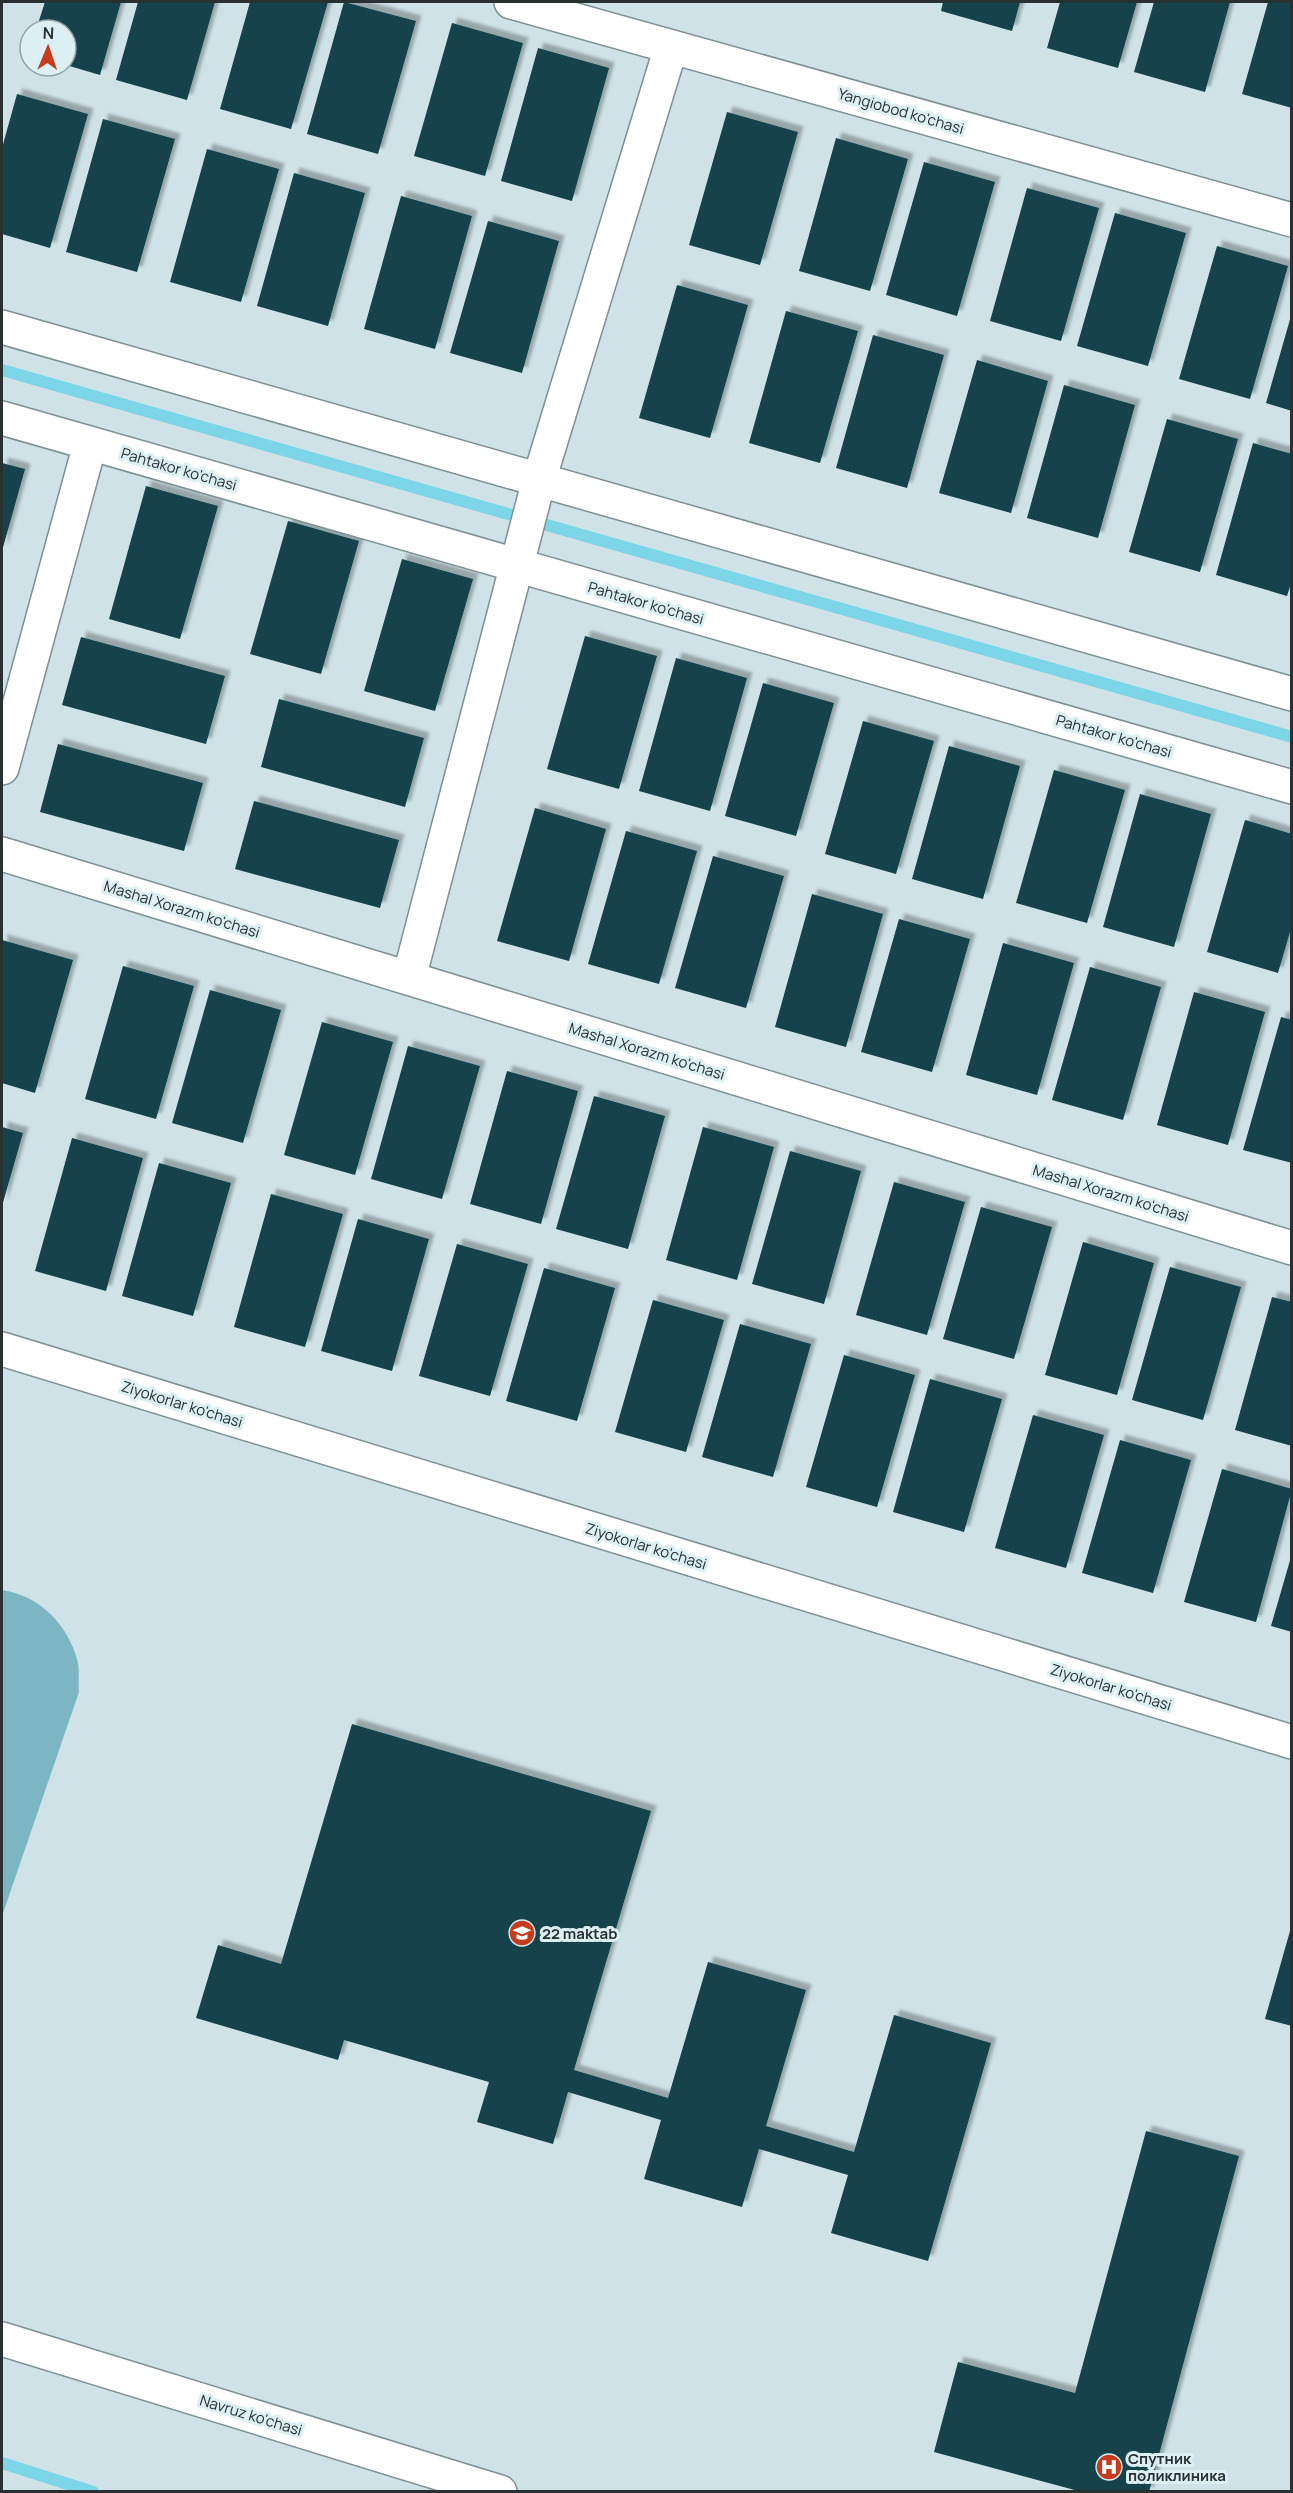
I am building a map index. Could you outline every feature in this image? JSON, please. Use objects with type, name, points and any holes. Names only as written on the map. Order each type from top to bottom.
[{"type":"street","name":"Yangiobod ko'chasi","points":[[511,2],[1292,220]]},
{"type":"street","points":[[409,978],[539,480],[671,46]]},
{"type":"street","points":[[2,327],[1292,694]]},
{"type":"street","name":"Pahtakor ko'chasi","points":[[2,417],[1292,787]]},
{"type":"street","points":[[2,768],[90,444]]},
{"type":"street","name":"Mashal Xorazm ko'chasi","points":[[2,854],[1292,1248]]},
{"type":"street","name":"Ziyokorlar ko'chasi","points":[[2,1349],[1292,1742]]},
{"type":"street","name":"Navruz ko'chasi","points":[[2,2339],[500,2492]]},
{"type":"shaded area","points":[[2,1590],[28,1598],[49,1613],[58,1623],[66,1634],[77,1659],[79,1692],[2,1916]]},
{"type":"building","points":[[45,2],[121,2],[100,75],[78,69],[78,18],[40,18]]},
{"type":"building","points":[[138,2],[215,2],[187,100],[116,80]]},
{"type":"building","points":[[250,2],[328,2],[291,129],[220,109]]},
{"type":"building","points":[[344,2],[416,21],[378,154],[307,134]]},
{"type":"building","points":[[943,2],[1020,2],[1012,31],[941,11]]},
{"type":"building","points":[[1060,2],[1137,2],[1118,68],[1047,48]]},
{"type":"building","points":[[1154,2],[1230,2],[1205,92],[1134,72]]},
{"type":"building","points":[[1268,2],[1292,2],[1292,108],[1242,94]]},
{"type":"building","points":[[452,23],[523,43],[485,176],[414,156]]},
{"type":"building","points":[[538,48],[609,68],[572,201],[501,181]]},
{"type":"building","points":[[17,94],[88,114],[50,248],[2,234],[2,148]]},
{"type":"building","points":[[727,112],[798,132],[760,265],[689,245]]},
{"type":"building","points":[[103,119],[175,139],[137,272],[66,252]]},
{"type":"building","points":[[836,138],[908,159],[870,291],[799,271]]},
{"type":"building","points":[[207,149],[279,169],[241,302],[170,282]]},
{"type":"building","points":[[924,162],[995,182],[957,316],[886,295]]},
{"type":"building","points":[[294,173],[365,193],[328,326],[257,306]]},
{"type":"building","points":[[1027,188],[1099,208],[1061,341],[990,321]]},
{"type":"building","points":[[401,196],[472,216],[435,349],[364,329]]},
{"type":"building","points":[[1115,213],[1186,233],[1148,366],[1077,346]]},
{"type":"building","points":[[488,221],[559,241],[522,373],[450,353]]},
{"type":"building","points":[[1217,246],[1288,266],[1250,399],[1179,379]]},
{"type":"building","points":[[677,285],[748,305],[710,438],[639,418]]},
{"type":"building","points":[[786,311],[858,331],[820,463],[749,443]]},
{"type":"building","points":[[1292,316],[1292,411],[1266,403]]},
{"type":"building","points":[[873,335],[944,355],[907,488],[836,468]]},
{"type":"building","points":[[977,360],[1048,381],[1011,513],[939,493]]},
{"type":"building","points":[[1064,385],[1135,405],[1098,538],[1027,518]]},
{"type":"building","points":[[1167,419],[1238,439],[1200,572],[1129,552]]},
{"type":"building","points":[[1253,443],[1292,454],[1292,580],[1287,596],[1216,575]]},
{"type":"building","points":[[2,463],[25,469],[2,551]]},
{"type":"building","points":[[146,486],[218,506],[180,639],[109,619]]},
{"type":"building","points":[[288,521],[359,541],[321,674],[250,654]]},
{"type":"building","points":[[402,559],[473,579],[435,711],[364,691]]},
{"type":"building","points":[[585,636],[657,656],[619,789],[547,769]]},
{"type":"building","points":[[81,637],[225,676],[206,744],[62,705]]},
{"type":"building","points":[[676,658],[747,678],[710,811],[639,791]]},
{"type":"building","points":[[763,683],[834,703],[796,836],[725,816]]},
{"type":"building","points":[[279,699],[424,738],[405,807],[261,767]]},
{"type":"building","points":[[863,721],[934,741],[896,874],[825,854]]},
{"type":"building","points":[[58,744],[203,783],[184,851],[40,812]]},
{"type":"building","points":[[949,746],[1020,766],[983,899],[912,879]]},
{"type":"building","points":[[1054,770],[1125,790],[1087,923],[1016,903]]},
{"type":"building","points":[[1140,794],[1211,814],[1174,947],[1103,927]]},
{"type":"building","points":[[254,801],[399,840],[380,908],[235,869]]},
{"type":"building","points":[[535,808],[606,829],[569,961],[497,941]]},
{"type":"building","points":[[1245,820],[1292,834],[1292,925],[1278,973],[1207,952]]},
{"type":"building","points":[[626,831],[697,851],[659,984],[588,964]]},
{"type":"building","points":[[713,856],[784,876],[746,1008],[675,988]]},
{"type":"building","points":[[812,894],[883,914],[846,1047],[775,1027]]},
{"type":"building","points":[[899,919],[970,939],[932,1072],[861,1052]]},
{"type":"building","points":[[2,940],[73,960],[35,1093],[2,1083]]},
{"type":"building","points":[[1003,943],[1074,963],[1037,1095],[966,1075]]},
{"type":"building","points":[[123,966],[194,986],[156,1119],[85,1099]]},
{"type":"building","points":[[1090,967],[1161,987],[1123,1120],[1052,1100]]},
{"type":"building","points":[[210,990],[281,1010],[243,1143],[172,1123]]},
{"type":"building","points":[[1194,992],[1265,1012],[1228,1145],[1157,1125]]},
{"type":"building","points":[[1281,1017],[1292,1020],[1292,1163],[1243,1150]]},
{"type":"building","points":[[322,1022],[393,1042],[355,1175],[284,1155]]},
{"type":"building","points":[[408,1046],[480,1066],[442,1199],[371,1179]]},
{"type":"building","points":[[507,1071],[578,1091],[541,1224],[470,1204]]},
{"type":"building","points":[[594,1096],[665,1116],[628,1249],[556,1229]]},
{"type":"building","points":[[2,1127],[23,1133],[2,1206]]},
{"type":"building","points":[[703,1127],[774,1147],[737,1280],[666,1260]]},
{"type":"building","points":[[72,1138],[143,1158],[106,1291],[35,1271]]},
{"type":"building","points":[[790,1151],[861,1171],[824,1304],[752,1284]]},
{"type":"building","points":[[159,1163],[231,1183],[193,1316],[122,1296]]},
{"type":"building","points":[[894,1182],[965,1202],[927,1335],[856,1315]]},
{"type":"building","points":[[271,1194],[343,1214],[305,1347],[234,1327]]},
{"type":"building","points":[[981,1207],[1052,1227],[1014,1359],[943,1339]]},
{"type":"building","points":[[358,1219],[429,1239],[392,1371],[321,1351]]},
{"type":"building","points":[[1083,1242],[1154,1263],[1117,1395],[1045,1375]]},
{"type":"building","points":[[457,1244],[528,1264],[490,1396],[419,1376]]},
{"type":"building","points":[[1170,1267],[1241,1287],[1203,1420],[1132,1400]]},
{"type":"building","points":[[544,1268],[615,1288],[577,1421],[506,1401]]},
{"type":"building","points":[[1272,1297],[1292,1302],[1292,1446],[1235,1430]]},
{"type":"building","points":[[653,1300],[724,1320],[686,1452],[615,1432]]},
{"type":"building","points":[[740,1324],[811,1344],[773,1477],[702,1457]]},
{"type":"building","points":[[844,1355],[915,1375],[877,1507],[806,1487]]},
{"type":"building","points":[[930,1379],[1002,1399],[964,1532],[893,1512]]},
{"type":"building","points":[[1033,1415],[1104,1435],[1066,1568],[995,1548]]},
{"type":"building","points":[[1120,1440],[1191,1460],[1153,1593],[1082,1573]]},
{"type":"building","points":[[1222,1469],[1292,1489],[1256,1622],[1184,1602]]},
{"type":"building","points":[[1292,1557],[1292,1632],[1271,1626]]},
{"type":"building","name":"22 maktab","points":[[352,1724],[651,1811],[574,2070],[668,2098],[708,1962],[806,1990],[766,2126],[854,2152],[894,2015],[991,2043],[928,2261],[831,2233],[848,2175],[759,2149],[742,2207],[644,2179],[661,2120],[568,2092],[553,2144],[477,2122],[489,2082],[344,2040],[338,2060],[196,2018],[218,1945],[281,1964]]},
{"type":"building","points":[[1292,1924],[1292,2026],[1265,2019]]},
{"type":"building","points":[[1146,2131],[1239,2156],[1149,2492],[1082,2492],[934,2452],[958,2362],[1075,2393]]},
{"type":"waterway","points":[[2,370],[1292,737]]},
{"type":"waterway","points":[[2,2463],[93,2492]]},
{"type":"place","name":"22 maktab","points":[[522,1933]]},
{"type":"place","name":"Спутник поликлиника","points":[[1109,2467]]}]
